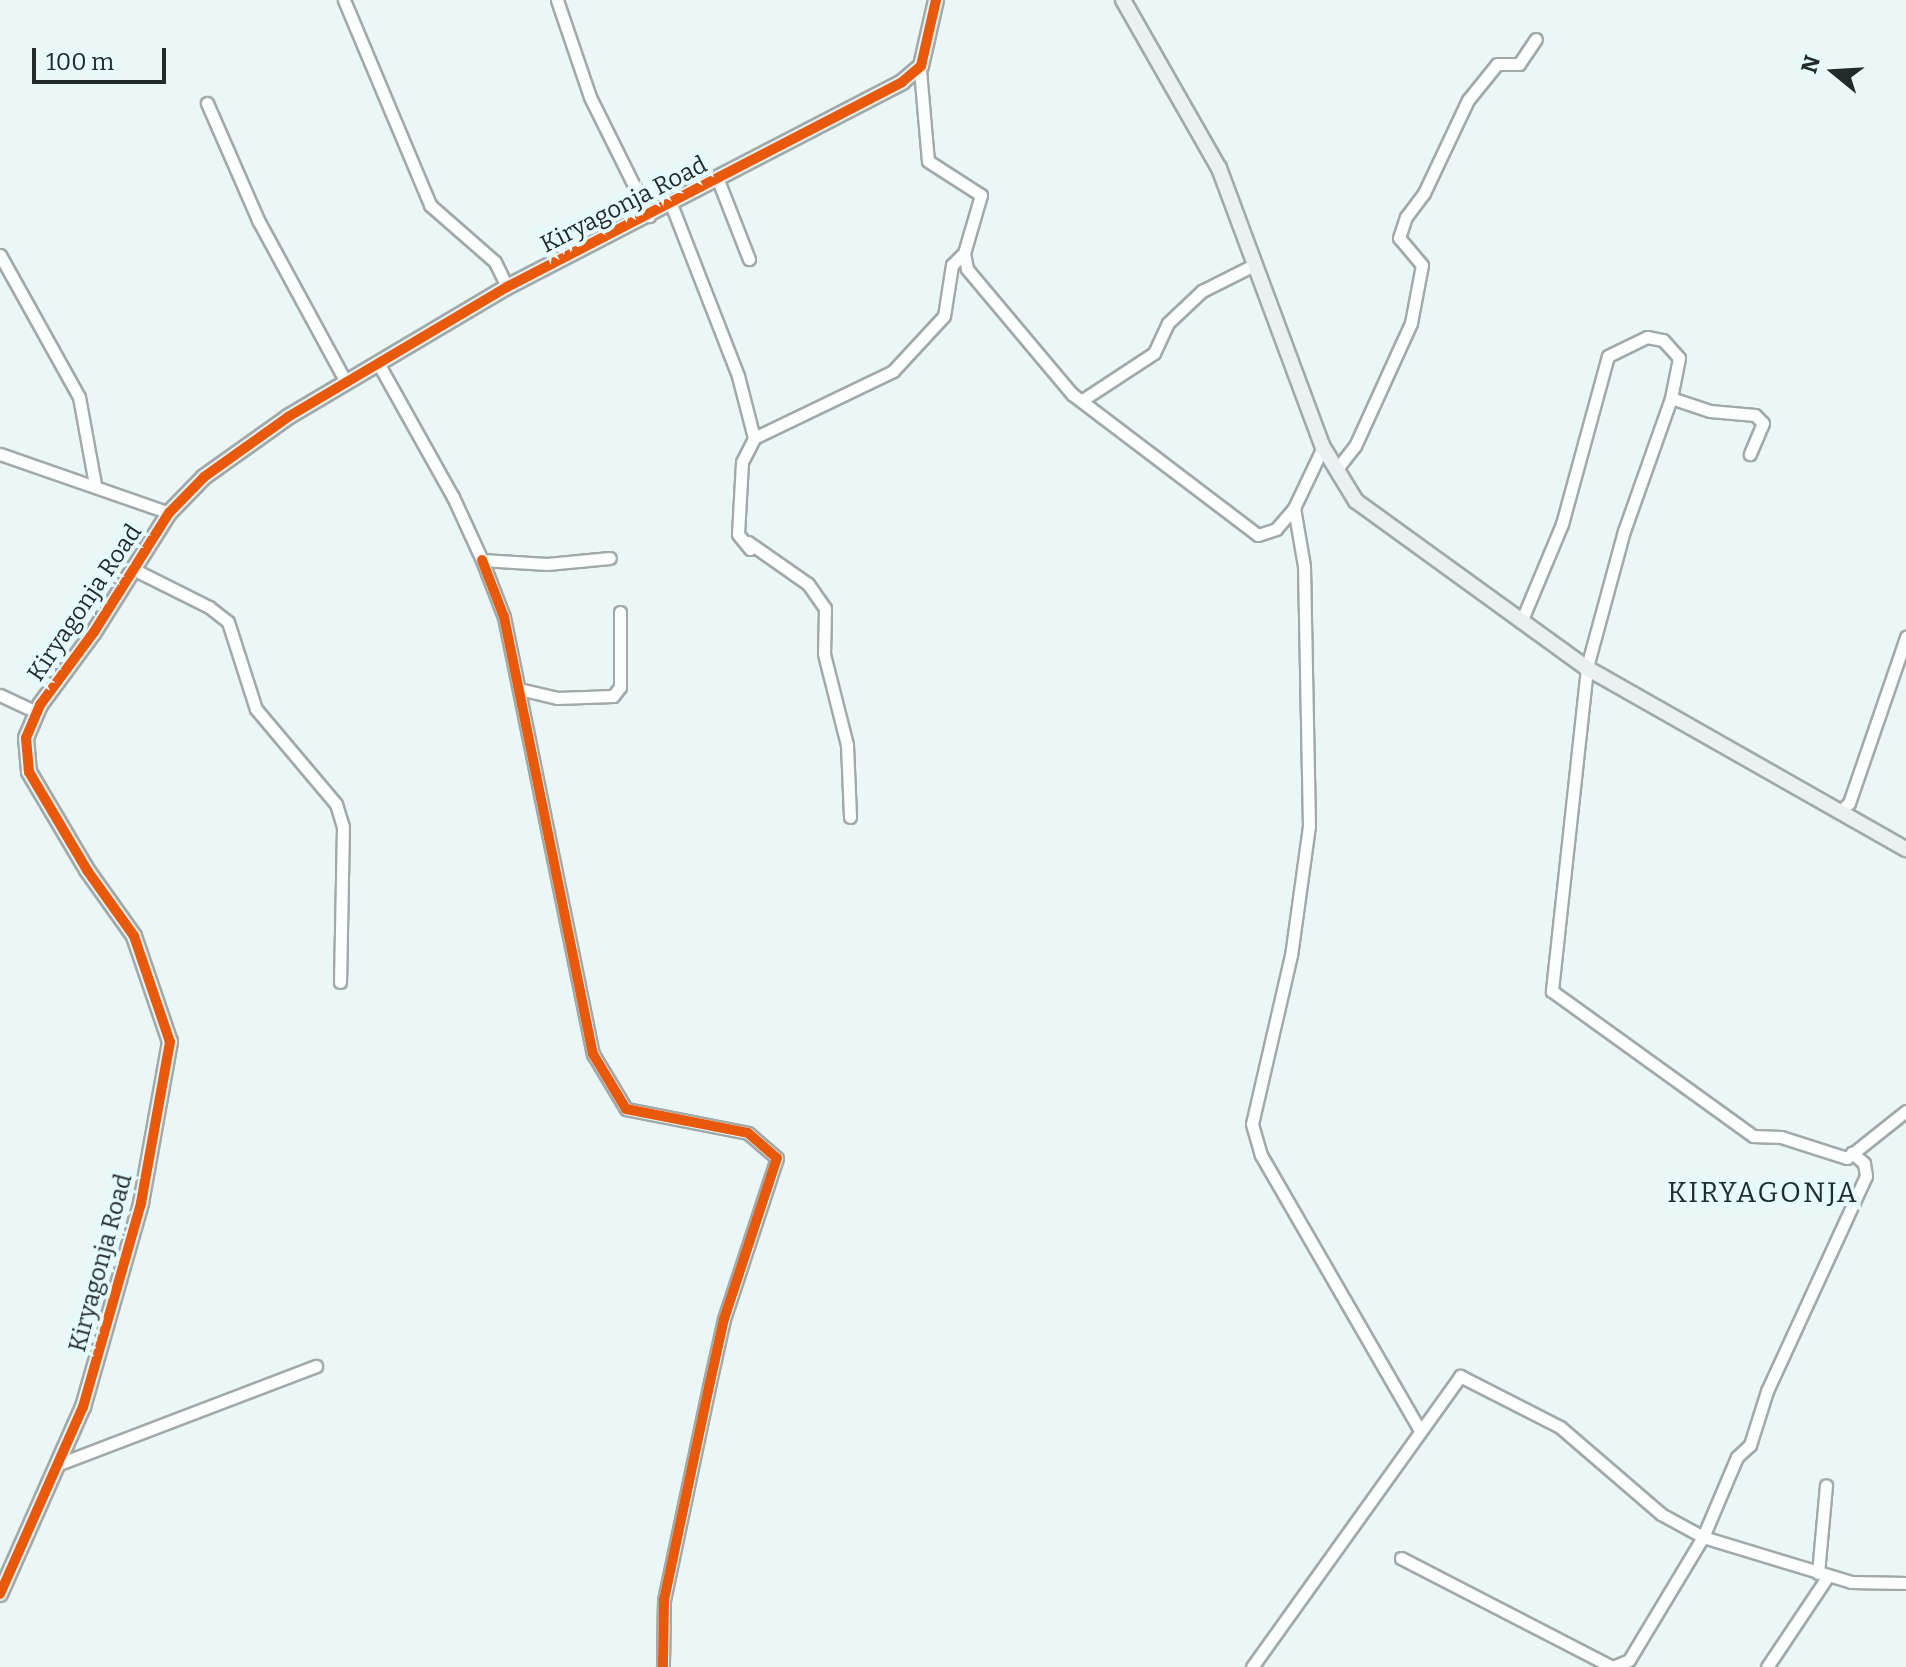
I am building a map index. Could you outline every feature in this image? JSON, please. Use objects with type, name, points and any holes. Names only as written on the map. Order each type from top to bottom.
[{"type":"street","points":[[344,0],[430,205],[495,262],[507,287]]},
{"type":"street","points":[[557,0],[590,97],[649,216]]},
{"type":"street","points":[[936,0],[920,70],[928,161],[981,195],[964,253],[967,269],[1072,394],[1084,399],[1249,530],[1268,533],[1294,508],[1323,447]]},
{"type":"street","points":[[1123,0],[1219,168],[1323,447],[1356,501],[1389,530],[1587,668],[1906,849]]},
{"type":"street","points":[[1336,470],[1355,446],[1411,323],[1422,265],[1399,238],[1406,217],[1424,193],[1468,100],[1497,64],[1519,64],[1536,39]]},
{"type":"street","name":"Kiryagonja Road","points":[[0,1594],[62,1463],[141,1203],[170,1042],[134,936],[47,809],[29,772],[25,752],[36,712],[135,570],[169,513],[227,460],[346,382],[507,287],[718,180],[920,70]]},
{"type":"street","points":[[207,103],[258,220],[346,382]]},
{"type":"street","points":[[718,180],[749,259]]},
{"type":"street","points":[[671,204],[738,376],[754,438]]},
{"type":"street","points":[[750,549],[738,534],[742,462],[754,438],[893,371],[944,316],[952,265],[964,253]]},
{"type":"street","points":[[0,255],[79,397],[95,484]]},
{"type":"street","points":[[1084,399],[1154,353],[1168,323],[1202,291],[1254,265]]},
{"type":"street","points":[[1521,622],[1562,524],[1608,356],[1647,337],[1663,340],[1679,358],[1671,398],[1624,531],[1587,668],[1552,991],[1748,1133],[1781,1137],[1840,1158],[1852,1153],[1906,1111]]},
{"type":"street","points":[[378,363],[453,497],[502,607],[593,1054],[626,1109],[748,1133],[777,1158],[724,1319],[664,1600],[663,1667]]},
{"type":"street","points":[[1671,398],[1710,411],[1755,415],[1763,423],[1750,454]]},
{"type":"street","points":[[0,454],[95,484],[169,513]]},
{"type":"street","points":[[1294,508],[1304,566],[1309,826],[1291,955],[1252,1124],[1261,1155],[1419,1429]]},
{"type":"street","points":[[738,534],[808,584],[825,608],[824,654],[847,745],[850,817]]},
{"type":"street","points":[[482,560],[547,564],[610,558]]},
{"type":"street","points":[[135,570],[209,607],[228,622],[256,709],[336,804],[343,827],[340,982]]},
{"type":"street","points":[[519,689],[557,698],[613,696],[620,687],[620,612]]},
{"type":"street","points":[[1839,812],[1849,803],[1906,637]]},
{"type":"street","points":[[0,695],[36,712]]},
{"type":"street","points":[[1401,1558],[1616,1667],[1633,1656],[1703,1537],[1737,1457],[1750,1445],[1767,1391],[1866,1176],[1864,1163],[1852,1153]]},
{"type":"street","points":[[62,1463],[316,1366]]},
{"type":"street","points":[[1252,1667],[1352,1532],[1454,1379],[1467,1378],[1560,1427],[1661,1514],[1703,1537],[1823,1574],[1871,1584],[1906,1583]]},
{"type":"street","points":[[1767,1667],[1823,1574],[1826,1485]]},
{"type":"cycle path","points":[[0,1594],[83,1407],[141,1203],[170,1042],[134,936],[87,870],[29,772],[26,738],[40,705],[94,632],[169,513],[204,477],[288,417],[507,287],[902,82],[921,66],[936,0]]},
{"type":"cycle path","points":[[482,560],[504,617],[593,1054],[626,1109],[748,1133],[777,1158],[724,1319],[664,1600],[663,1667]]},
{"type":"district","name":"KIRYAGONJA","points":[[1763,1193]]}]
